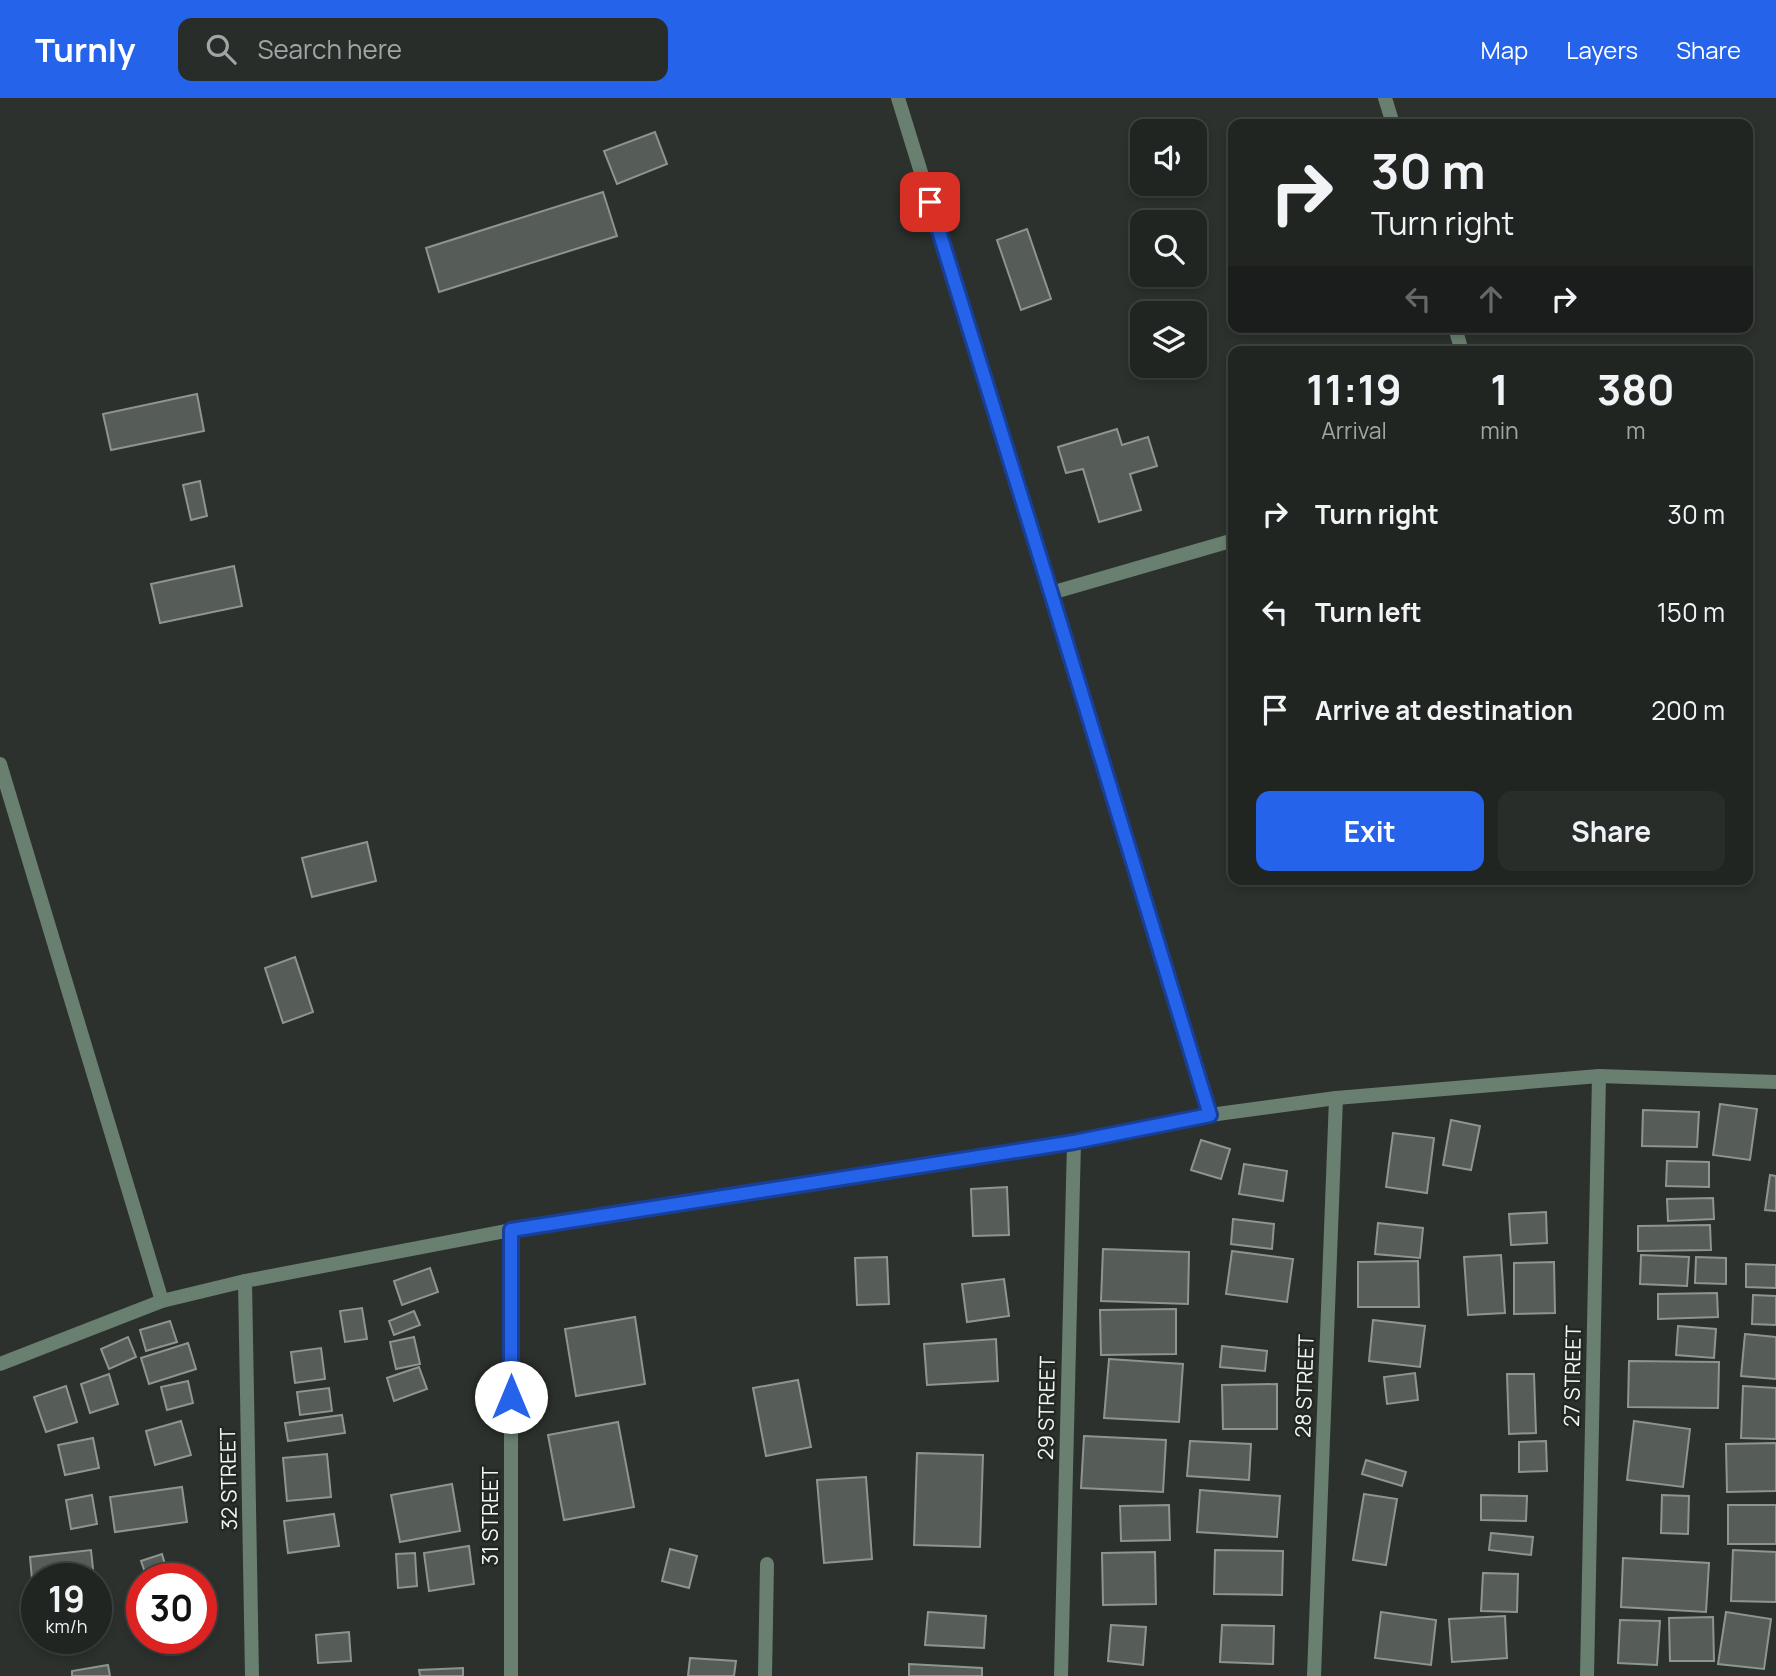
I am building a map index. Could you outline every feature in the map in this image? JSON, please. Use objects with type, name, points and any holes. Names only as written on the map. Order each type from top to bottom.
[{"type":"street","points":[[898,98],[1210,1115]]},
{"type":"street","points":[[1385,98],[1391,119]]},
{"type":"street","points":[[1051,593],[1228,542]]},
{"type":"street","points":[[0,764],[162,1301]]},
{"type":"street","points":[[0,1364],[162,1301],[245,1281],[511,1230],[1074,1142],[1210,1115],[1336,1098],[1599,1076],[1776,1082]]},
{"type":"street","name":"27 STREET","points":[[1587,1676],[1599,1076]]},
{"type":"street","name":"28 STREET","points":[[1314,1676],[1336,1098]]},
{"type":"street","name":"29 STREET","points":[[1060,1676],[1074,1142]]},
{"type":"street","name":"31 STREET","points":[[511,1230],[511,1676]]},
{"type":"street","name":"32 STREET","points":[[245,1281],[252,1676]]},
{"type":"street","points":[[765,1676],[766,1564]]},
{"type":"building","points":[[655,132],[667,164],[617,184],[604,151]]},
{"type":"building","points":[[603,192],[617,236],[439,292],[426,248]]},
{"type":"building","points":[[1027,229],[1051,299],[1021,310],[997,240]]},
{"type":"building","points":[[197,394],[204,431],[111,450],[103,414]]},
{"type":"building","points":[[1117,429],[1122,445],[1148,437],[1157,466],[1130,474],[1141,510],[1099,522],[1083,469],[1066,473],[1058,447]]},
{"type":"building","points":[[200,481],[207,516],[191,520],[183,485]]},
{"type":"building","points":[[234,566],[242,606],[160,623],[151,584]]},
{"type":"building","points":[[367,842],[376,881],[312,897],[302,858]]},
{"type":"building","points":[[295,957],[313,1012],[283,1023],[265,968]]},
{"type":"building","points":[[1720,1104],[1757,1109],[1750,1160],[1713,1155]]},
{"type":"building","points":[[1643,1110],[1699,1112],[1697,1147],[1642,1146]]},
{"type":"building","points":[[1451,1120],[1480,1126],[1471,1170],[1443,1165]]},
{"type":"building","points":[[1393,1133],[1434,1138],[1427,1193],[1386,1187]]},
{"type":"building","points":[[1201,1140],[1230,1149],[1221,1179],[1191,1170]]},
{"type":"building","points":[[1667,1161],[1709,1162],[1709,1187],[1666,1186]]},
{"type":"building","points":[[1244,1164],[1287,1171],[1283,1201],[1239,1194]]},
{"type":"building","points":[[1770,1175],[1776,1176],[1776,1211],[1765,1210]]},
{"type":"building","points":[[1007,1187],[1009,1235],[973,1236],[971,1189]]},
{"type":"building","points":[[1713,1198],[1714,1219],[1668,1221],[1667,1199]]},
{"type":"building","points":[[1546,1212],[1547,1243],[1511,1245],[1509,1214]]},
{"type":"building","points":[[1233,1219],[1274,1224],[1272,1249],[1231,1244]]},
{"type":"building","points":[[1378,1223],[1423,1228],[1420,1258],[1375,1254]]},
{"type":"building","points":[[1710,1225],[1711,1250],[1638,1251],[1638,1226]]},
{"type":"building","points":[[1103,1249],[1189,1252],[1188,1304],[1101,1301]]},
{"type":"building","points":[[1232,1251],[1293,1259],[1287,1302],[1226,1294]]},
{"type":"building","points":[[1501,1255],[1505,1313],[1468,1315],[1464,1257]]},
{"type":"building","points":[[1641,1255],[1689,1257],[1687,1286],[1640,1284]]},
{"type":"building","points":[[887,1257],[889,1304],[857,1305],[855,1258]]},
{"type":"building","points":[[1696,1257],[1726,1258],[1726,1284],[1695,1283]]},
{"type":"building","points":[[1418,1261],[1419,1307],[1358,1307],[1358,1262]]},
{"type":"building","points":[[1554,1262],[1555,1313],[1514,1314],[1514,1263]]},
{"type":"building","points":[[1746,1264],[1776,1265],[1776,1288],[1746,1287]]},
{"type":"building","points":[[430,1268],[438,1292],[402,1305],[394,1281]]},
{"type":"building","points":[[1004,1279],[1009,1316],[967,1322],[962,1284]]},
{"type":"building","points":[[1717,1293],[1718,1317],[1658,1319],[1658,1294]]},
{"type":"building","points":[[1753,1295],[1776,1296],[1776,1325],[1752,1324]]},
{"type":"building","points":[[362,1308],[367,1339],[345,1342],[340,1311]]},
{"type":"building","points":[[1176,1309],[1176,1354],[1101,1355],[1100,1310]]},
{"type":"building","points":[[414,1311],[420,1325],[394,1335],[389,1321]]},
{"type":"building","points":[[635,1317],[645,1384],[576,1396],[565,1329]]},
{"type":"building","points":[[1373,1320],[1425,1326],[1420,1367],[1369,1361]]},
{"type":"building","points":[[170,1321],[177,1342],[146,1351],[140,1330]]},
{"type":"building","points":[[1678,1326],[1716,1329],[1714,1358],[1676,1355]]},
{"type":"building","points":[[1745,1334],[1776,1337],[1776,1379],[1741,1376]]},
{"type":"building","points":[[128,1337],[136,1357],[109,1369],[101,1349]]},
{"type":"building","points":[[414,1337],[420,1364],[396,1369],[390,1342]]},
{"type":"building","points":[[996,1339],[998,1381],[927,1385],[924,1344]]},
{"type":"building","points":[[188,1343],[196,1369],[149,1384],[141,1358]]},
{"type":"building","points":[[1222,1346],[1267,1351],[1265,1371],[1220,1367]]},
{"type":"building","points":[[321,1348],[325,1379],[295,1383],[291,1352]]},
{"type":"building","points":[[1109,1359],[1183,1364],[1179,1422],[1104,1418]]},
{"type":"building","points":[[1629,1361],[1719,1362],[1718,1408],[1628,1407]]},
{"type":"building","points":[[419,1367],[427,1389],[394,1401],[387,1378]]},
{"type":"building","points":[[1415,1373],[1418,1400],[1387,1404],[1384,1377]]},
{"type":"building","points":[[109,1374],[118,1404],[90,1413],[81,1384]]},
{"type":"building","points":[[1507,1374],[1534,1374],[1536,1433],[1509,1434]]},
{"type":"building","points":[[798,1380],[811,1447],[766,1456],[753,1388]]},
{"type":"building","points":[[188,1381],[193,1403],[167,1410],[161,1387]]},
{"type":"building","points":[[1277,1384],[1277,1429],[1223,1429],[1222,1385]]},
{"type":"building","points":[[66,1386],[77,1422],[46,1432],[34,1397]]},
{"type":"building","points":[[1743,1386],[1776,1388],[1776,1439],[1741,1438]]},
{"type":"building","points":[[329,1388],[332,1411],[300,1415],[297,1392]]},
{"type":"building","points":[[342,1415],[345,1433],[288,1441],[285,1423]]},
{"type":"building","points":[[181,1421],[191,1455],[155,1465],[146,1431]]},
{"type":"building","points":[[1634,1421],[1690,1429],[1683,1487],[1627,1480]]},
{"type":"building","points":[[618,1422],[634,1507],[564,1520],[548,1435]]},
{"type":"building","points":[[1084,1436],[1166,1440],[1163,1492],[1081,1488]]},
{"type":"building","points":[[93,1438],[99,1468],[65,1475],[58,1445]]},
{"type":"building","points":[[1190,1441],[1251,1444],[1249,1480],[1187,1476]]},
{"type":"building","points":[[1546,1441],[1547,1471],[1519,1472],[1519,1442]]},
{"type":"building","points":[[1776,1443],[1776,1491],[1727,1492],[1726,1444]]},
{"type":"building","points":[[917,1453],[983,1455],[980,1547],[914,1545]]},
{"type":"building","points":[[327,1454],[331,1497],[287,1501],[283,1458]]},
{"type":"building","points":[[1366,1460],[1406,1472],[1402,1486],[1362,1474]]},
{"type":"building","points":[[866,1477],[872,1559],[824,1563],[817,1480]]},
{"type":"building","points":[[452,1484],[460,1531],[400,1542],[391,1495]]},
{"type":"building","points":[[182,1487],[187,1522],[115,1532],[110,1497]]},
{"type":"building","points":[[1200,1490],[1280,1496],[1277,1537],[1197,1532]]},
{"type":"building","points":[[1364,1494],[1397,1499],[1386,1565],[1353,1560]]},
{"type":"building","points":[[92,1495],[97,1524],[71,1529],[66,1500]]},
{"type":"building","points":[[1481,1495],[1527,1496],[1526,1521],[1481,1520]]},
{"type":"building","points":[[1662,1495],[1689,1496],[1688,1534],[1661,1533]]},
{"type":"building","points":[[1169,1505],[1170,1540],[1121,1541],[1120,1506]]},
{"type":"building","points":[[1728,1505],[1776,1505],[1776,1544],[1728,1544]]},
{"type":"building","points":[[334,1514],[339,1546],[288,1553],[284,1521]]},
{"type":"building","points":[[1491,1533],[1533,1537],[1531,1555],[1489,1550]]},
{"type":"building","points":[[469,1546],[474,1584],[429,1591],[424,1553]]},
{"type":"building","points":[[670,1549],[697,1556],[689,1588],[662,1581]]},
{"type":"building","points":[[91,1550],[92,1563],[31,1563],[30,1557]]},
{"type":"building","points":[[1215,1550],[1283,1551],[1282,1595],[1214,1594]]},
{"type":"building","points":[[1733,1550],[1776,1552],[1776,1602],[1731,1601]]},
{"type":"building","points":[[1155,1552],[1156,1604],[1103,1605],[1102,1553]]},
{"type":"building","points":[[415,1553],[417,1586],[398,1588],[396,1554]]},
{"type":"building","points":[[162,1554],[165,1563],[142,1563],[141,1561]]},
{"type":"building","points":[[1623,1558],[1709,1563],[1706,1612],[1621,1607]]},
{"type":"building","points":[[1483,1573],[1518,1574],[1517,1612],[1481,1611]]},
{"type":"building","points":[[928,1612],[986,1616],[984,1648],[925,1645]]},
{"type":"building","points":[[1381,1612],[1436,1620],[1431,1665],[1375,1658]]},
{"type":"building","points":[[1726,1612],[1771,1619],[1764,1669],[1718,1664]]},
{"type":"building","points":[[1505,1616],[1507,1658],[1452,1662],[1449,1619]]},
{"type":"building","points":[[1713,1617],[1714,1661],[1670,1661],[1669,1618]]},
{"type":"building","points":[[1620,1620],[1660,1621],[1657,1665],[1618,1663]]},
{"type":"building","points":[[1111,1625],[1146,1627],[1143,1665],[1108,1661]]},
{"type":"building","points":[[1222,1625],[1274,1626],[1273,1664],[1220,1662]]},
{"type":"building","points":[[349,1632],[351,1661],[318,1663],[316,1635]]},
{"type":"building","points":[[690,1658],[736,1661],[734,1676],[688,1676]]},
{"type":"building","points":[[909,1664],[982,1668],[982,1676],[909,1676]]},
{"type":"building","points":[[108,1665],[110,1676],[72,1676],[72,1671]]},
{"type":"building","points":[[463,1668],[463,1676],[420,1676],[419,1670]]},
{"type":"route","points":[[511,1397],[511,1230],[1074,1142],[1210,1115],[930,202]]}]
